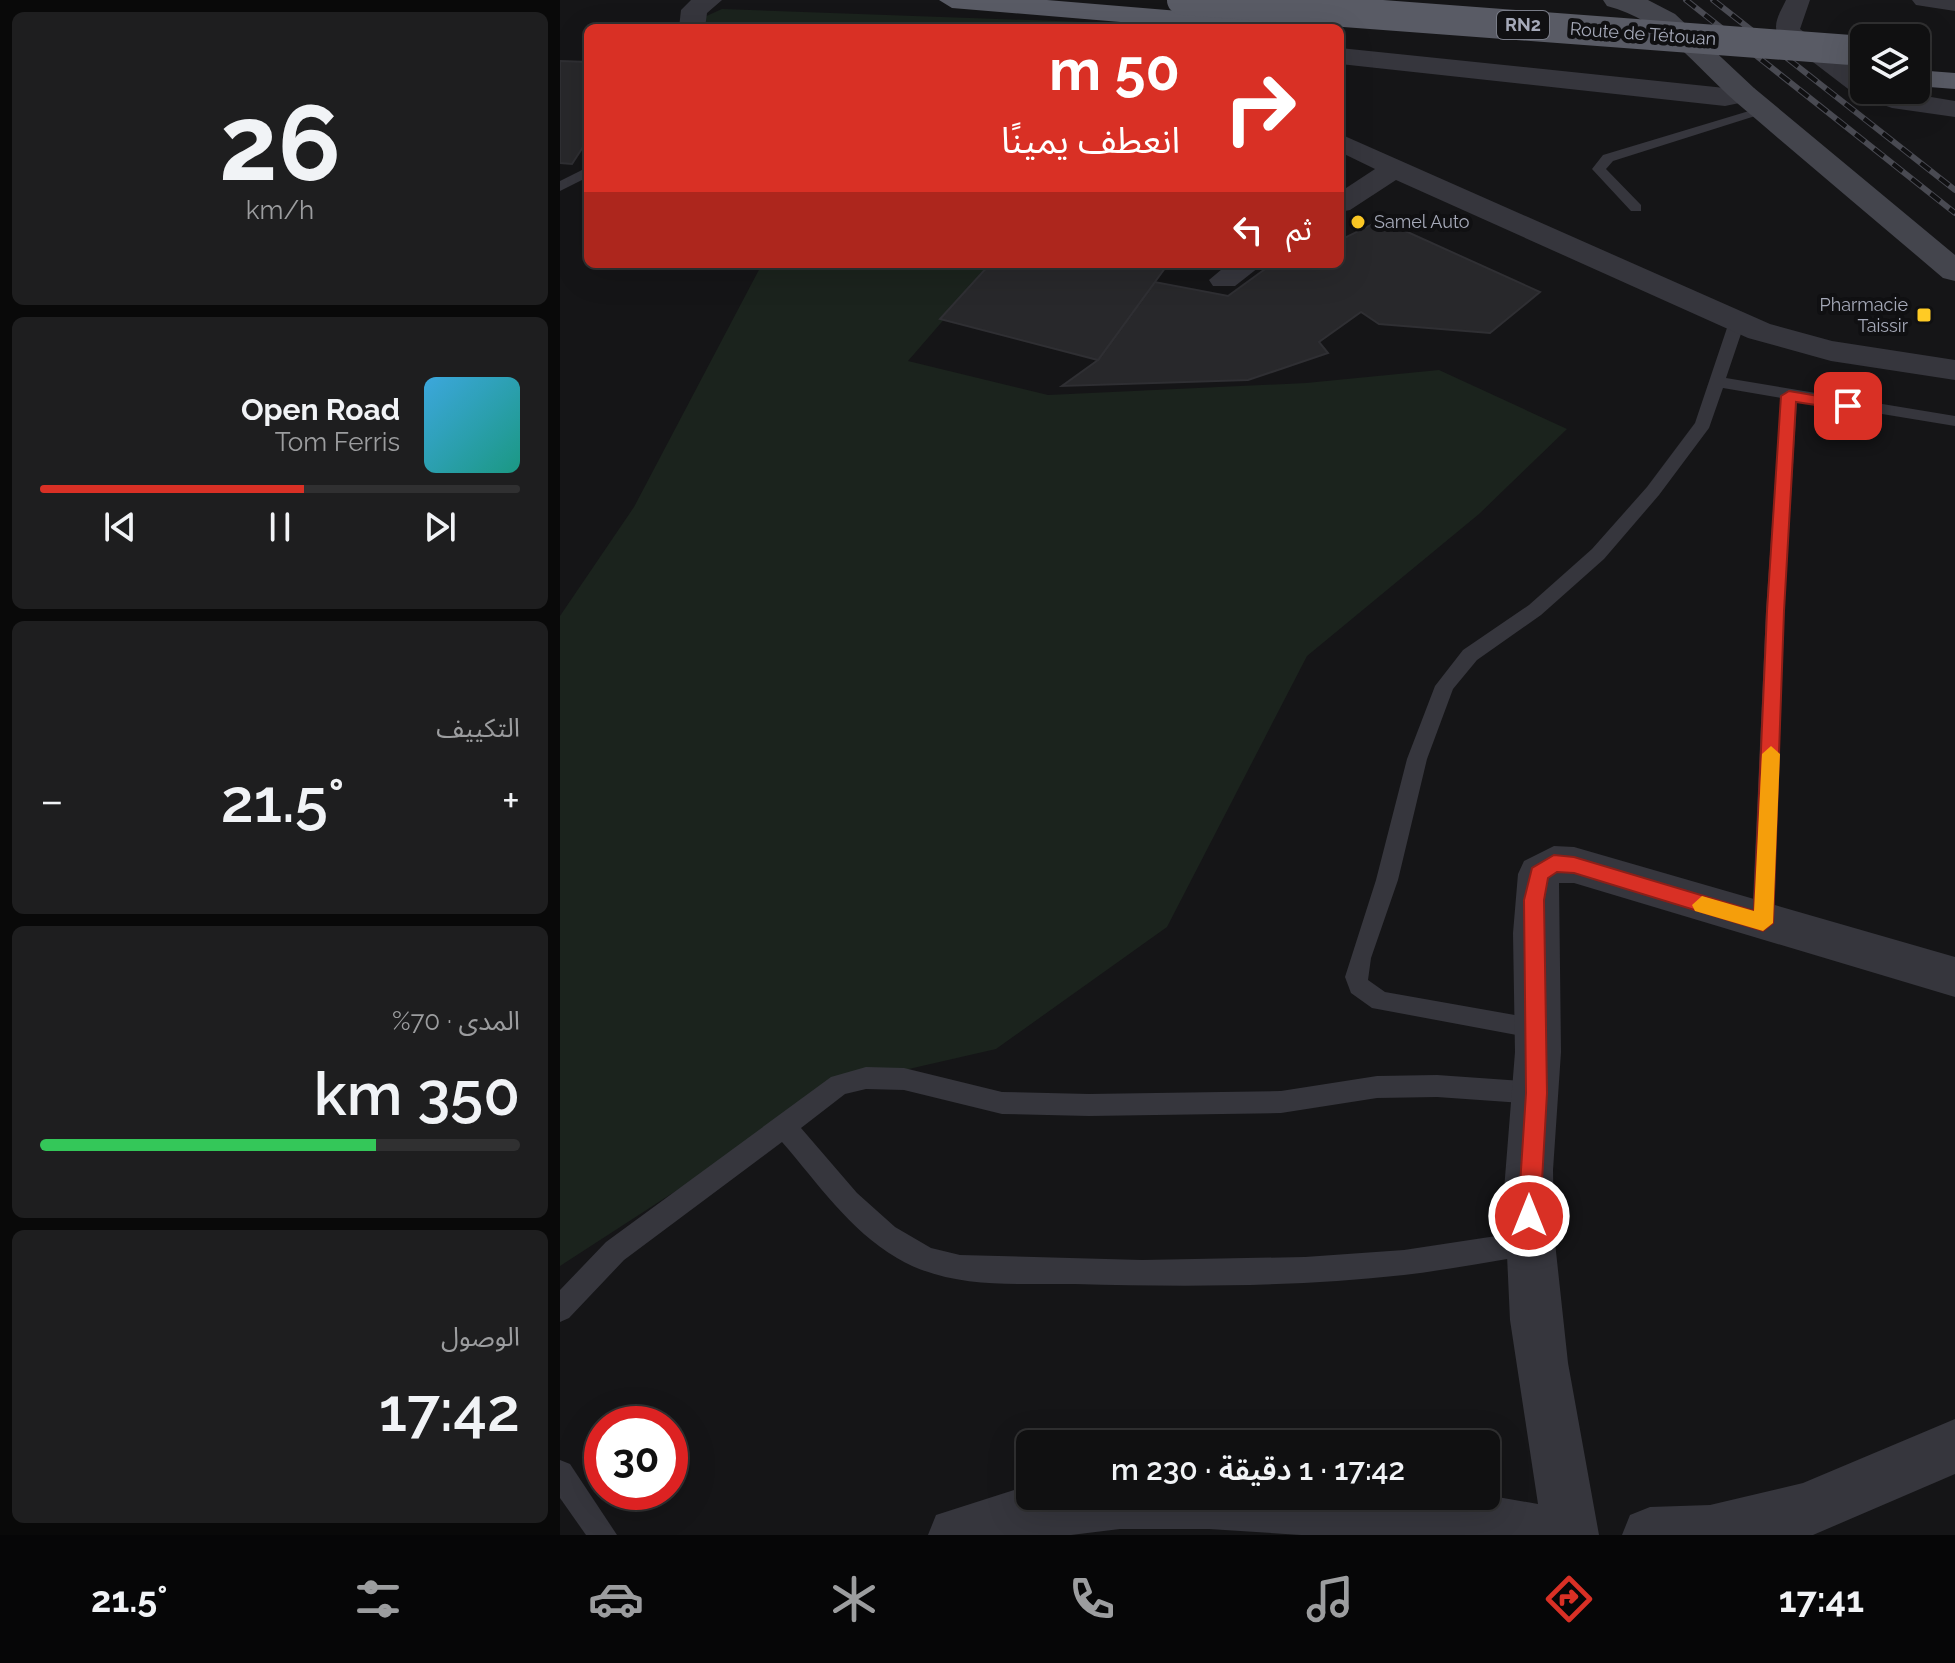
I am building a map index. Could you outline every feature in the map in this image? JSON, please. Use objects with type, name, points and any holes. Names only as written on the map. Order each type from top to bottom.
[{"type":"highway","points":[[952,0],[1236,24]]},
{"type":"highway","name":"Route de Tétouan","points":[[1182,0],[1850,50]]},
{"type":"highway","name":"Route de Tétouan","points":[[1344,51],[1850,73]]},
{"type":"highway","points":[[1930,55],[1955,57]]},
{"type":"highway","points":[[1930,79],[1955,81]]},
{"type":"main road","points":[[1616,0],[1636,4],[1666,20],[1754,103],[1955,271]]},
{"type":"street","points":[[691,24],[690,16],[709,0]]},
{"type":"street","points":[[1829,0],[1797,4],[1789,19],[1788,31],[1850,79]]},
{"type":"street","points":[[1925,0],[1955,4]]},
{"type":"street","points":[[1344,51],[1754,103]]},
{"type":"street","points":[[1920,104],[1955,109]]},
{"type":"street","points":[[1344,144],[1737,322],[1788,341],[1831,351],[1955,370]]},
{"type":"street","points":[[1344,201],[1394,169]]},
{"type":"street","points":[[1571,1535],[1540,1340],[1530,1243],[1528,1189],[1537,1093],[1538,1029],[1534,900],[1539,874],[1554,864],[1574,865],[1955,977]]},
{"type":"street","points":[[1650,1535],[1710,1533],[1804,1511],[1955,1446]]},
{"type":"street","points":[[956,1535],[1026,1513],[1120,1501],[1209,1501],[1460,1518],[1555,1535]]},
{"type":"lane","points":[[1636,208],[1599,169],[1608,158],[1754,103]]},
{"type":"lane","points":[[560,187],[584,173]]},
{"type":"lane","points":[[1538,1029],[1373,998],[1359,986],[1360,958],[1387,880],[1417,759],[1445,686],[1470,655],[1535,610],[1598,554],[1692,441],[1703,424],[1737,322]]},
{"type":"lane","points":[[1717,382],[1955,421]]},
{"type":"lane","points":[[1763,923],[1775,611],[1789,396]]},
{"type":"lane","points":[[560,1309],[615,1251],[839,1085],[866,1078],[904,1079],[1002,1103],[1281,1102],[1377,1087],[1437,1086],[1537,1093]]},
{"type":"lane","points":[[783,1125],[868,1219],[899,1245],[928,1260],[965,1268],[1120,1273],[1286,1271],[1389,1264],[1530,1243]]},
{"type":"lane","points":[[560,1474],[603,1535]]},
{"type":"shaded area","points":[[722,9],[1138,24],[689,24]]},
{"type":"shaded area","points":[[760,268],[989,268],[908,361],[1048,395],[1306,383],[1439,370],[1567,429],[1479,514],[1307,656],[1167,927],[996,1049],[839,1085],[560,1266],[560,616],[634,507]]},
{"type":"building","points":[[560,61],[584,62],[584,147],[572,164],[560,163]]},
{"type":"building","points":[[1381,220],[1540,292],[1490,333],[1379,324],[1361,312],[1319,342],[1328,353],[1248,380],[1062,386],[1098,360],[1155,282],[1228,296],[1266,268],[1344,268],[1344,238]]},
{"type":"building","points":[[986,268],[1165,268],[1098,360],[940,319]]},
{"type":"railway","points":[[1686,0],[1955,213]]},
{"type":"railway","points":[[1713,0],[1955,190]]},
{"type":"slow traffic","points":[[1702,905],[1763,923],[1771,754]]},
{"type":"place","name":"Samel Auto","points":[[1358,222]]},
{"type":"place","name":"Pharmacie Taissir","points":[[1924,315]]},
{"type":"route","points":[[1529,1216],[1528,1189],[1537,1093],[1534,900],[1539,874],[1554,864],[1574,865],[1763,923],[1775,611],[1789,396],[1848,406]]}]
